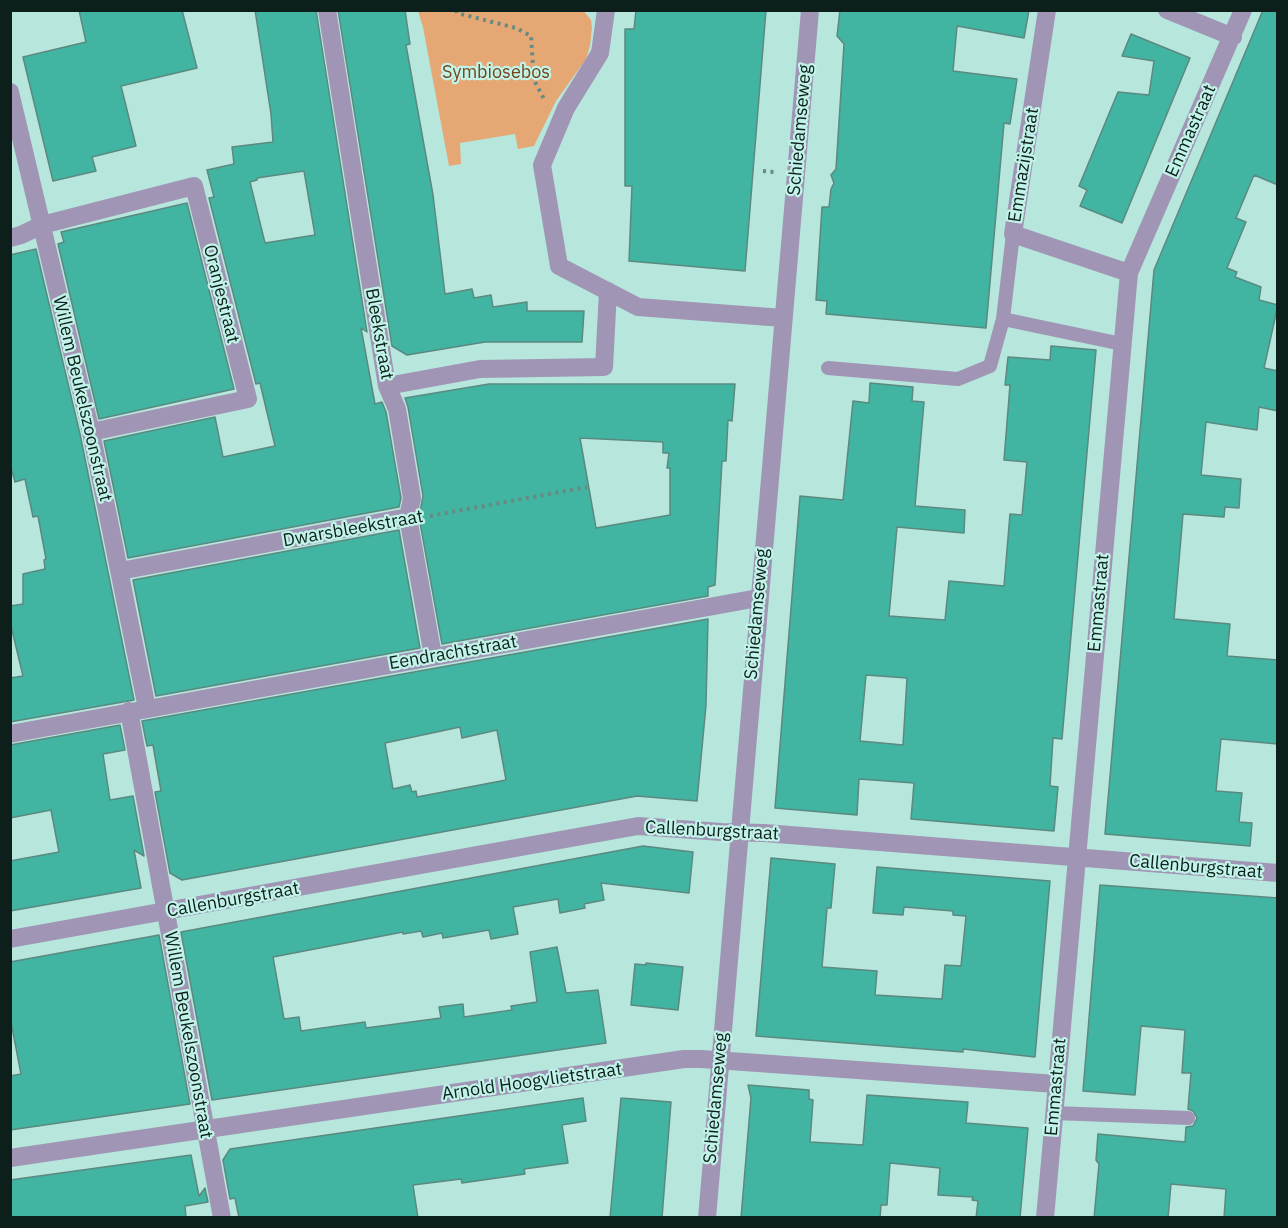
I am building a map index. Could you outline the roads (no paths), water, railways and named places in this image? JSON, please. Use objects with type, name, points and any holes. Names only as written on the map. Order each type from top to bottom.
[{"type":"street","name":"Bleekstraat","points":[[327,10],[387,386],[397,410],[412,498],[408,517],[434,656]]},
{"type":"street","points":[[606,10],[600,53],[561,119],[542,165],[559,266],[638,307],[783,318]]},
{"type":"street","name":"Schiedamseweg","points":[[707,1218],[758,598],[810,10]]},
{"type":"street","name":"Emmazijstraat","points":[[1047,10],[1013,234],[1129,273]]},
{"type":"street","points":[[1167,10],[1233,37]]},
{"type":"street","name":"Emmastraat","points":[[1045,1218],[1129,273],[1243,10]]},
{"type":"street","name":"Willem Beukelszoonstraat","points":[[10,92],[91,432],[120,571],[166,912],[222,1218]]},
{"type":"street","name":"Oranjestraat","points":[[42,225],[194,186],[248,399],[91,432]]},
{"type":"street","points":[[10,238],[42,225]]},
{"type":"street","points":[[387,386],[480,369],[604,367],[608,291]]},
{"type":"street","name":"Dwarsbleekstraat","points":[[120,571],[408,517]]},
{"type":"street","name":"Eendrachtstraat","points":[[10,734],[758,598]]},
{"type":"street","name":"Callenburgstraat","points":[[10,939],[638,826],[1278,873]]},
{"type":"street","name":"Arnold Hoogvlietstraat","points":[[10,1158],[684,1059],[1056,1084]]},
{"type":"lane","points":[[828,368],[958,380],[990,366],[1003,319],[1013,234]]},
{"type":"lane","points":[[1003,319],[1122,344]]},
{"type":"lane","points":[[1054,1113],[1188,1118]]},
{"type":"park label","name":"Symbiosebos","points":[[496,73]]}]
